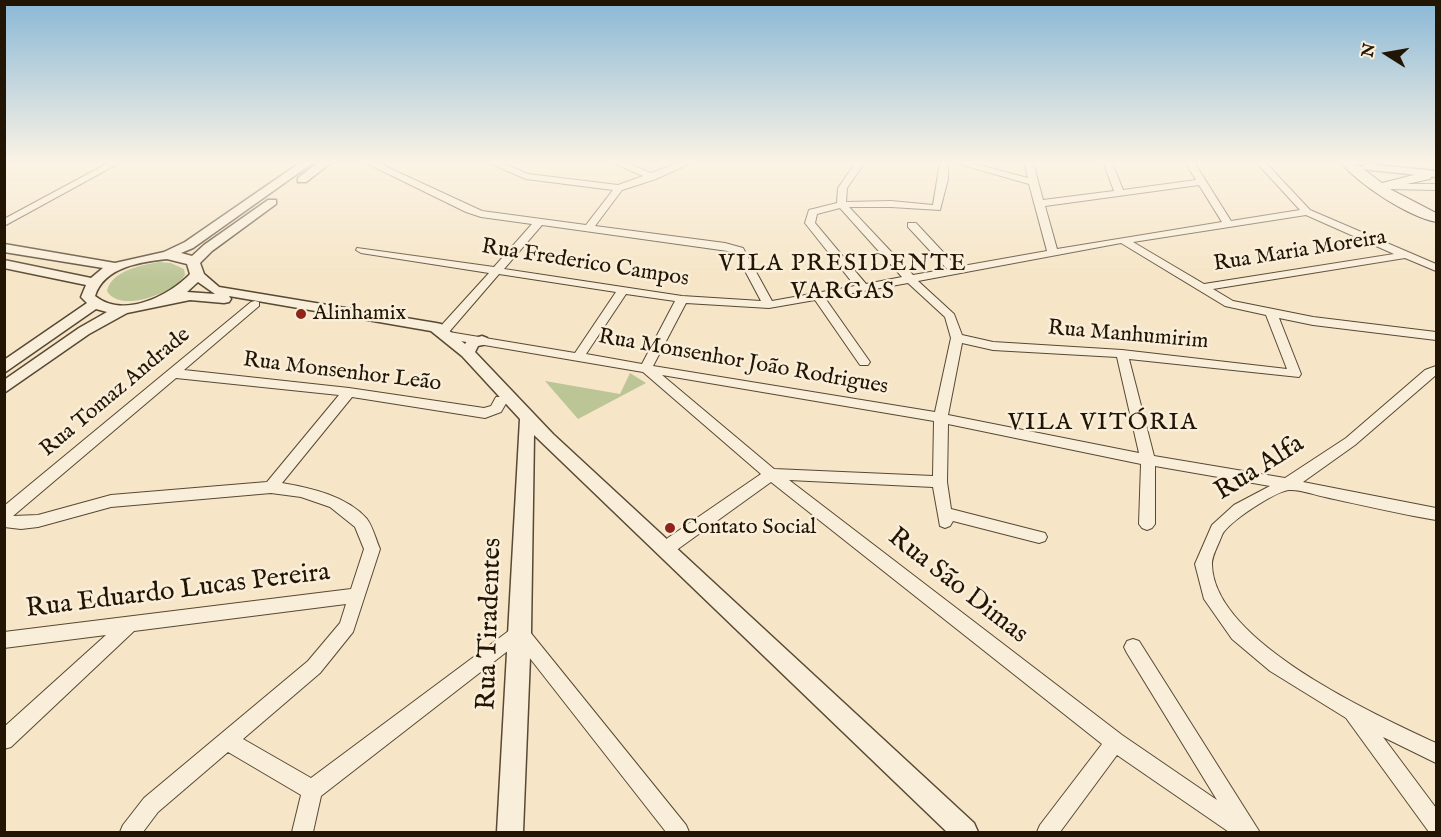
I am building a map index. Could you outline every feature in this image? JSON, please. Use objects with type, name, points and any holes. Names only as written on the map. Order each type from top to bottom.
[{"type":"main road","points":[[1398,201],[1437,218]]},
{"type":"main road","points":[[1420,201],[1437,211]]},
{"type":"street","points":[[4,223],[45,201]]},
{"type":"street","points":[[253,201],[189,246],[167,255],[136,260],[118,267],[94,283],[89,289],[88,297],[93,304],[104,308],[123,309],[163,300],[179,291],[208,248],[273,201]]},
{"type":"street","points":[[450,201],[469,210],[739,250],[769,305]]},
{"type":"street","points":[[589,227],[609,201]]},
{"type":"street","points":[[841,201],[910,279],[950,315],[957,338],[941,418],[940,482],[945,518],[1039,537]]},
{"type":"street","points":[[863,288],[810,223],[812,212],[828,207],[843,206],[906,204],[937,208],[938,201]]},
{"type":"street","points":[[1053,252],[1038,204],[1060,201]]},
{"type":"street","points":[[1214,201],[1228,223]]},
{"type":"street","points":[[1297,201],[1307,212],[1437,268]]},
{"type":"street","name":"Rua Frederico Campos","points":[[361,250],[622,291],[682,299],[769,305],[1053,252],[1307,212]]},
{"type":"street","points":[[442,334],[540,221]]},
{"type":"street","points":[[912,225],[954,270]]},
{"type":"street","points":[[1123,240],[1228,304],[1341,325],[1437,336]]},
{"type":"street","points":[[4,248],[118,267]]},
{"type":"street","name":"Rua Monsenhor João Rodrigues","points":[[167,255],[184,257],[215,290],[436,327],[442,334]]},
{"type":"street","name":"Rua Maria Moreira","points":[[1202,288],[1405,255]]},
{"type":"street","points":[[4,264],[94,283]]},
{"type":"street","points":[[579,356],[622,291]]},
{"type":"street","name":"Rua Monsenhor João Rodrigues","points":[[163,300],[207,296],[579,356],[941,418],[1148,460],[1287,484],[1437,514]]},
{"type":"street","points":[[818,296],[864,362]]},
{"type":"street","points":[[646,368],[682,299]]},
{"type":"street","points":[[4,368],[93,304]]},
{"type":"street","name":"Rua Tomaz Andrade","points":[[4,515],[255,304]]},
{"type":"street","points":[[4,388],[84,331],[123,309]]},
{"type":"street","name":"Rua Manhumirim","points":[[957,338],[993,346],[1122,354],[1295,374],[1271,312]]},
{"type":"street","points":[[442,334],[467,352],[527,423]]},
{"type":"street","points":[[442,334],[501,400],[547,438],[965,832]]},
{"type":"street","points":[[467,352],[473,343],[482,341]]},
{"type":"street","points":[[1122,354],[1148,460],[1147,524]]},
{"type":"street","name":"Rua São Dimas","points":[[646,368],[771,474],[1115,742],[1248,832]]},
{"type":"street","name":"Rua Alfa","points":[[1437,370],[1429,373],[1340,448],[1287,484],[1239,509],[1218,527],[1207,543],[1202,575],[1219,608],[1242,638],[1275,666],[1352,711],[1437,753]]},
{"type":"street","name":"Rua Monsenhor Leão","points":[[171,373],[349,392],[485,413],[496,409],[501,400]]},
{"type":"street","points":[[271,487],[349,392]]},
{"type":"street","name":"Rua Tiradentes","points":[[510,832],[527,423]]},
{"type":"street","points":[[664,549],[771,474],[940,482]]},
{"type":"street","points":[[4,522],[38,521],[111,501],[271,487],[302,492],[335,503],[361,523],[372,549],[347,627],[314,667],[151,805],[130,832]]},
{"type":"street","name":"Rua Eduardo Lucas Pereira","points":[[4,640],[358,595]]},
{"type":"street","points":[[4,740],[128,626]]},
{"type":"street","points":[[303,832],[312,790],[520,632],[679,832]]},
{"type":"street","points":[[1133,647],[1248,832]]},
{"type":"street","points":[[1352,711],[1437,825]]},
{"type":"street","points":[[228,741],[312,790]]},
{"type":"street","points":[[1047,832],[1115,742]]},
{"type":"green space","points":[[160,262],[171,263],[184,269],[185,275],[179,282],[159,294],[134,301],[114,298],[107,291],[110,284],[121,273]]},
{"type":"green space","points":[[630,373],[646,383],[578,419],[545,381],[620,394]]},
{"type":"place","name":"Alinhamix","points":[[301,314]]},
{"type":"place","name":"Contato Social","points":[[670,528]]},
{"type":"district","name":"VILA PRESIDENTE VARGAS","points":[[843,279]]},
{"type":"district","name":"VILA VITÓRIA","points":[[1103,424]]}]
